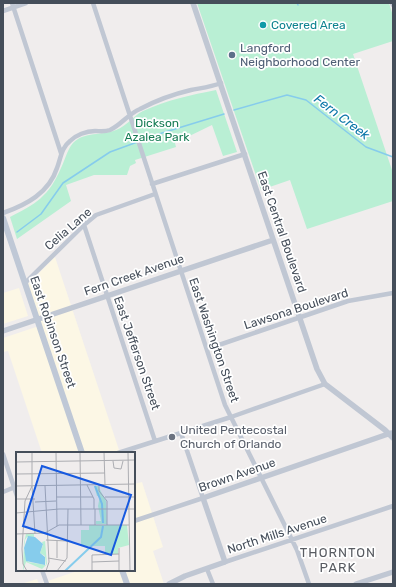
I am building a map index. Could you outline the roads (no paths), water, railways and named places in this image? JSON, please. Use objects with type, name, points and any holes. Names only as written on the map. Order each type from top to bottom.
[{"type":"main road","name":"East Robinson Street","points":[[3,218],[82,452]]},
{"type":"main road","points":[[122,571],[127,584]]},
{"type":"street","points":[[3,11],[12,5],[26,3]]},
{"type":"street","name":"East Washington Street","points":[[93,3],[180,271],[207,349],[220,393],[293,541],[309,584]]},
{"type":"street","name":"East Central Boulevard","points":[[193,3],[317,369],[325,384],[392,435]]},
{"type":"street","points":[[12,5],[61,153]]},
{"type":"street","points":[[3,213],[17,208],[38,196],[51,181],[61,153],[67,143],[79,135],[88,131],[109,130],[123,121],[129,114],[140,108],[176,94],[221,83]]},
{"type":"street","points":[[152,184],[245,154]]},
{"type":"street","name":"Celia Lane","points":[[25,283],[96,215],[155,194]]},
{"type":"street","name":"East Jefferson Street","points":[[84,225],[106,296],[155,441]]},
{"type":"street","name":"Fern Creek Avenue","points":[[3,331],[273,240]]},
{"type":"street","name":"Lawsona Boulevard","points":[[207,349],[348,301],[393,293]]},
{"type":"street","points":[[121,452],[231,417],[325,384]]},
{"type":"street","points":[[181,433],[225,562]]},
{"type":"street","name":"Brown Avenue","points":[[135,521],[392,435]]},
{"type":"street","points":[[3,454],[16,487],[3,492]]},
{"type":"street","name":"North Mills Avenue","points":[[169,584],[186,576],[225,562],[293,541],[393,506]]},
{"type":"street","points":[[207,569],[213,584]]},
{"type":"street","points":[[42,571],[47,584]]},
{"type":"street","points":[[356,584],[393,572]]},
{"type":"waterway","name":"Fern Creek","points":[[234,110],[287,95],[306,100],[366,147],[393,157]]},
{"type":"waterway","name":"Fern Creek","points":[[17,232],[41,214],[63,183],[110,152],[162,133],[224,114]]},
{"type":"place","name":"Covered Area","points":[[263,25]]},
{"type":"place","name":"Langford Neighborhood Center","points":[[232,55]]},
{"type":"place","name":"United Pentecostal Church of Orlando","points":[[172,437]]},
{"type":"district","name":"THORNTON PARK","points":[[338,560]]},
{"type":"park label","name":"Dickson Azalea Park","points":[[157,130]]}]
